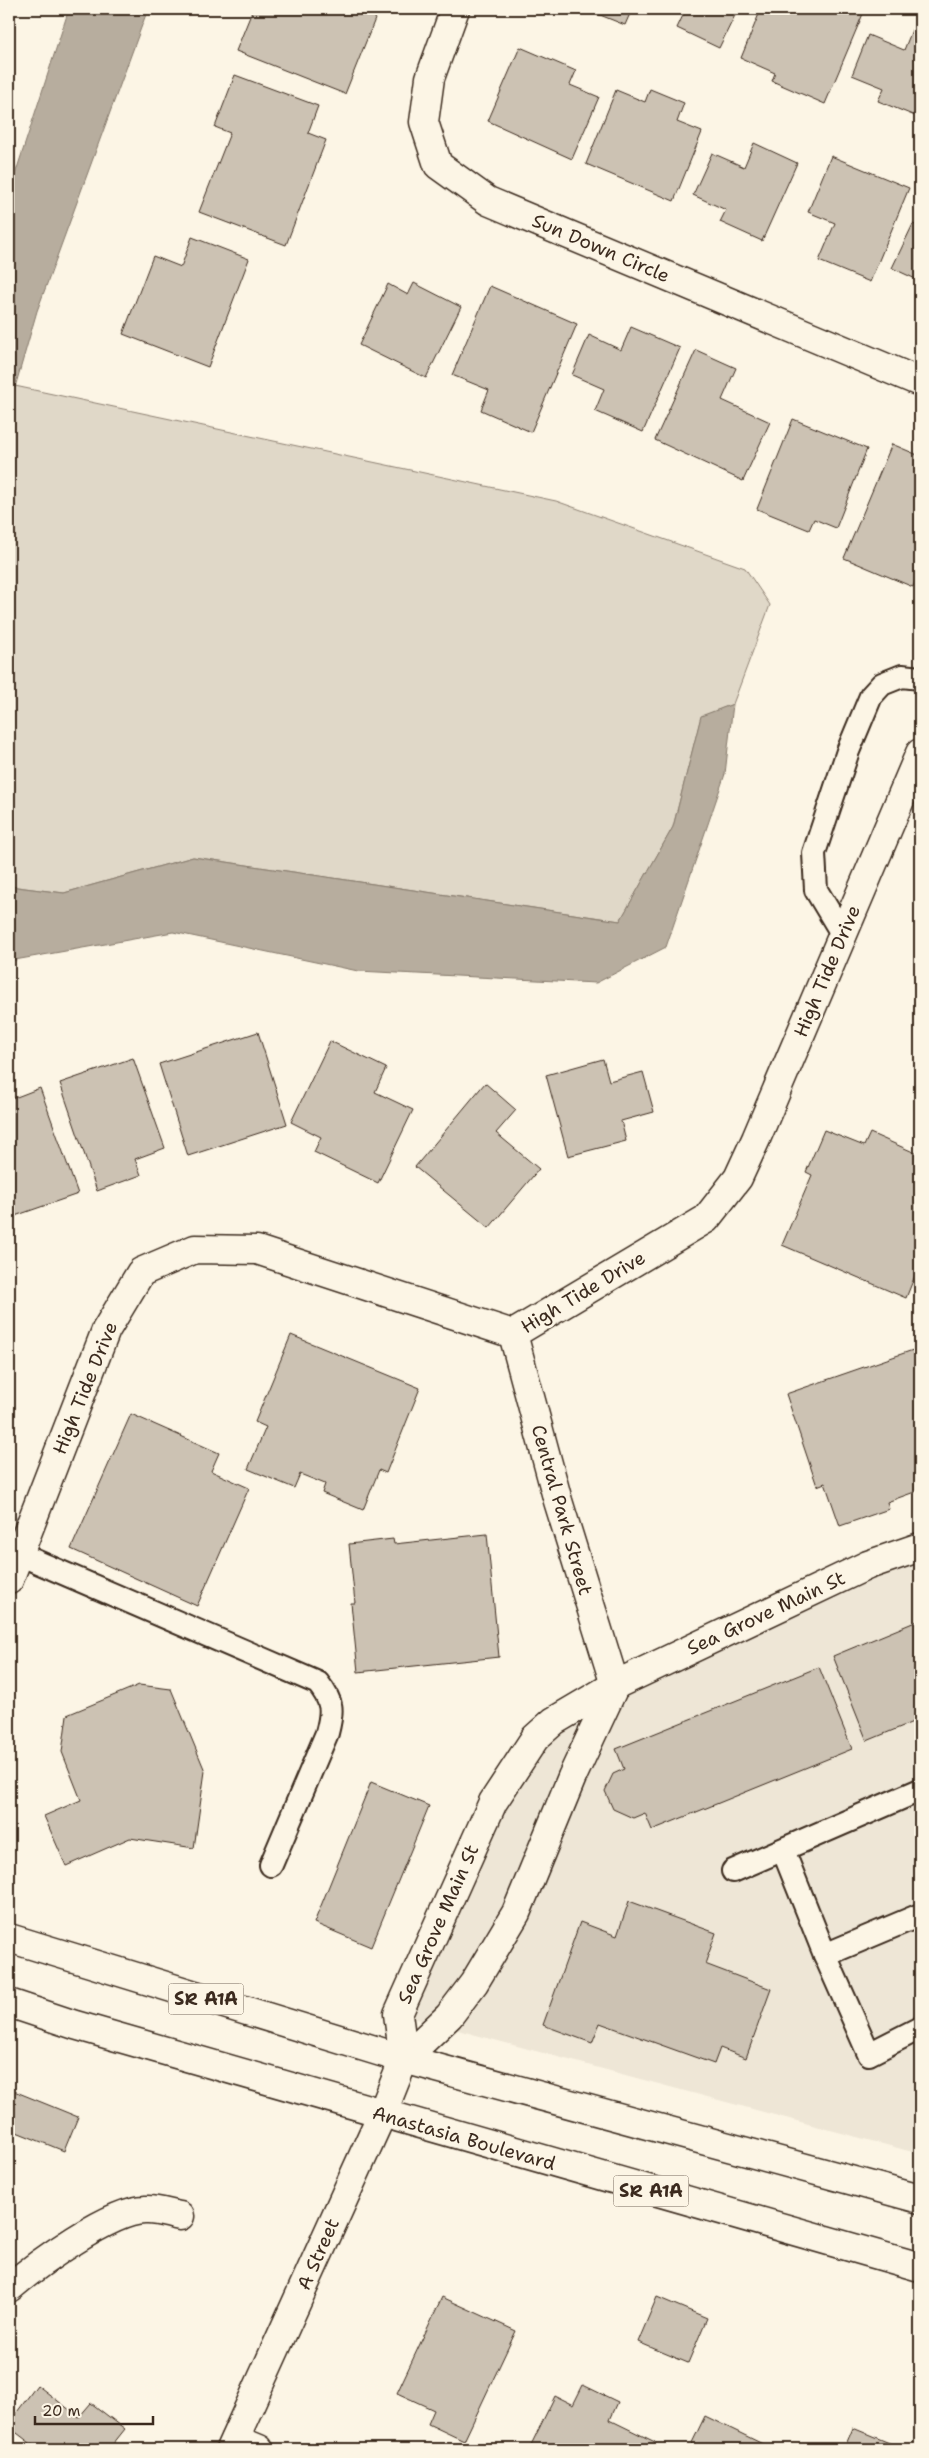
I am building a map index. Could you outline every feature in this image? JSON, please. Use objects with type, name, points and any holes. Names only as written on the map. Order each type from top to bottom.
[{"type":"street","name":"Sun Down Circle","points":[[455,9],[430,78],[424,122],[438,165],[488,201],[920,382]]},
{"type":"street","name":"High Tide Drive","points":[[9,1580],[14,1553],[106,1330],[141,1272],[195,1249],[257,1250],[513,1334],[706,1219],[741,1170],[920,753]]},
{"type":"street","name":"Central Park Street","points":[[513,1334],[558,1500],[615,1685]]},
{"type":"street","name":"Sea Grove Main St","points":[[404,2058],[398,2014],[493,1802],[535,1738],[554,1720],[615,1685],[868,1565],[920,1546]]},
{"type":"street","points":[[404,2058],[454,2010],[474,1983],[516,1913],[572,1777],[615,1685]]},
{"type":"street","name":"SR A1A","points":[[9,1938],[404,2058],[920,2199]]},
{"type":"street","name":"Anastasia Boulevard","points":[[9,2003],[75,2026],[920,2267]]},
{"type":"street","name":"A Street","points":[[241,2446],[404,2058]]},
{"type":"street","points":[[9,2288],[62,2248],[107,2222],[145,2210],[180,2216]]},
{"type":"lane","points":[[843,935],[816,890],[814,853],[848,752],[871,696],[882,684],[902,676],[920,678]]},
{"type":"lane","points":[[14,1553],[318,1683],[329,1696],[332,1714],[327,1733],[271,1865]]},
{"type":"lane","points":[[733,1871],[920,1790]]},
{"type":"lane","points":[[783,1850],[825,1955],[869,2054],[920,2028]]},
{"type":"lane","points":[[825,1955],[920,1915]]},
{"type":"shaded area","points":[[69,9],[150,9],[145,17],[37,311],[9,408],[9,193]]},
{"type":"shaded area","points":[[15,386],[556,501],[745,568],[770,605],[733,704],[701,717],[673,827],[620,921],[193,857],[64,893],[9,886],[9,408]]},
{"type":"shaded area","points":[[733,704],[725,774],[666,947],[596,983],[358,971],[173,932],[9,961],[9,886],[64,893],[193,857],[620,921],[673,827],[701,716]]},
{"type":"shaded area","points":[[920,1547],[920,2154],[398,2014],[535,1738]]},
{"type":"building","points":[[253,9],[379,9],[345,94],[236,51]]},
{"type":"building","points":[[585,9],[632,9],[625,25]]},
{"type":"building","points":[[686,9],[738,9],[719,48],[677,28]]},
{"type":"building","points":[[761,9],[865,9],[825,104],[772,81],[775,73],[741,58]]},
{"type":"building","points":[[916,20],[920,22],[920,118],[878,101],[884,88],[852,75],[868,35],[904,50]]},
{"type":"building","points":[[520,47],[576,71],[570,85],[599,97],[572,159],[488,121]]},
{"type":"building","points":[[235,75],[318,106],[308,133],[326,140],[286,245],[199,212],[230,133],[215,127]]},
{"type":"building","points":[[650,89],[684,103],[677,122],[702,132],[674,201],[586,164],[616,90],[645,102]]},
{"type":"building","points":[[754,143],[797,163],[762,241],[720,222],[726,210],[693,195],[712,153],[744,167]]},
{"type":"building","points":[[831,156],[909,188],[870,282],[819,261],[835,223],[808,212]]},
{"type":"building","points":[[913,224],[920,227],[920,281],[892,268]]},
{"type":"building","points":[[192,237],[249,259],[208,367],[123,334],[153,256],[181,267]]},
{"type":"building","points":[[414,283],[461,307],[426,378],[359,345],[388,284],[408,295]]},
{"type":"building","points":[[490,286],[577,324],[531,432],[481,410],[489,390],[452,375]]},
{"type":"building","points":[[631,327],[680,348],[643,432],[595,411],[604,389],[572,375],[589,335],[621,350]]},
{"type":"building","points":[[696,350],[736,368],[722,400],[770,422],[743,481],[655,440]]},
{"type":"building","points":[[793,419],[867,449],[836,528],[814,519],[809,530],[757,509]]},
{"type":"building","points":[[892,444],[920,456],[920,569],[913,587],[844,558]]},
{"type":"building","points":[[258,1032],[287,1124],[188,1156],[159,1064]]},
{"type":"building","points":[[330,1041],[386,1068],[375,1092],[413,1110],[378,1183],[314,1152],[321,1137],[291,1122]]},
{"type":"building","points":[[133,1058],[165,1148],[135,1159],[141,1175],[97,1191],[60,1083]]},
{"type":"building","points":[[603,1059],[609,1081],[643,1072],[654,1112],[621,1121],[626,1141],[568,1156],[546,1075]]},
{"type":"building","points":[[485,1083],[516,1110],[496,1133],[539,1169],[489,1228],[415,1167]]},
{"type":"building","points":[[40,1088],[78,1194],[9,1218],[9,1100]]},
{"type":"building","points":[[824,1130],[864,1146],[870,1133],[920,1155],[920,1263],[906,1298],[782,1245],[812,1175],[806,1172]]},
{"type":"building","points":[[291,1335],[420,1388],[386,1473],[379,1470],[363,1510],[322,1493],[325,1484],[300,1474],[294,1488],[248,1469],[266,1427],[255,1422]]},
{"type":"building","points":[[913,1350],[920,1371],[920,1490],[887,1502],[889,1509],[840,1526],[825,1483],[817,1486],[786,1394]]},
{"type":"building","points":[[131,1414],[219,1453],[211,1471],[249,1488],[197,1606],[71,1549]]},
{"type":"building","points":[[487,1534],[499,1657],[358,1672],[351,1603],[355,1603],[349,1544],[393,1539],[394,1544]]},
{"type":"building","points":[[920,1620],[920,1719],[867,1741],[833,1656]]},
{"type":"building","points":[[819,1667],[852,1749],[652,1830],[645,1813],[633,1818],[613,1809],[605,1791],[613,1774],[624,1769],[616,1749]]},
{"type":"building","points":[[139,1685],[171,1689],[205,1771],[194,1848],[130,1838],[66,1866],[44,1816],[81,1800],[62,1752],[67,1715]]},
{"type":"building","points":[[371,1782],[429,1806],[371,1947],[314,1923]]},
{"type":"building","points":[[629,1901],[716,1933],[705,1964],[771,1989],[746,2058],[720,2048],[714,2064],[600,2023],[592,2043],[543,2025],[580,1922],[617,1936]]},
{"type":"building","points":[[9,2089],[78,2117],[64,2151],[9,2129]]},
{"type":"building","points":[[442,2297],[516,2331],[464,2441],[428,2424],[434,2410],[397,2393]]},
{"type":"building","points":[[657,2297],[707,2318],[688,2363],[638,2342]]},
{"type":"building","points":[[37,2385],[79,2417],[91,2403],[125,2429],[109,2449],[38,2449],[9,2427],[9,2423]]},
{"type":"building","points":[[583,2385],[618,2402],[610,2420],[655,2442],[651,2449],[529,2449],[555,2396],[573,2405]]},
{"type":"building","points":[[705,2416],[773,2449],[689,2449]]},
{"type":"building","points":[[853,2428],[904,2449],[844,2449]]}]
